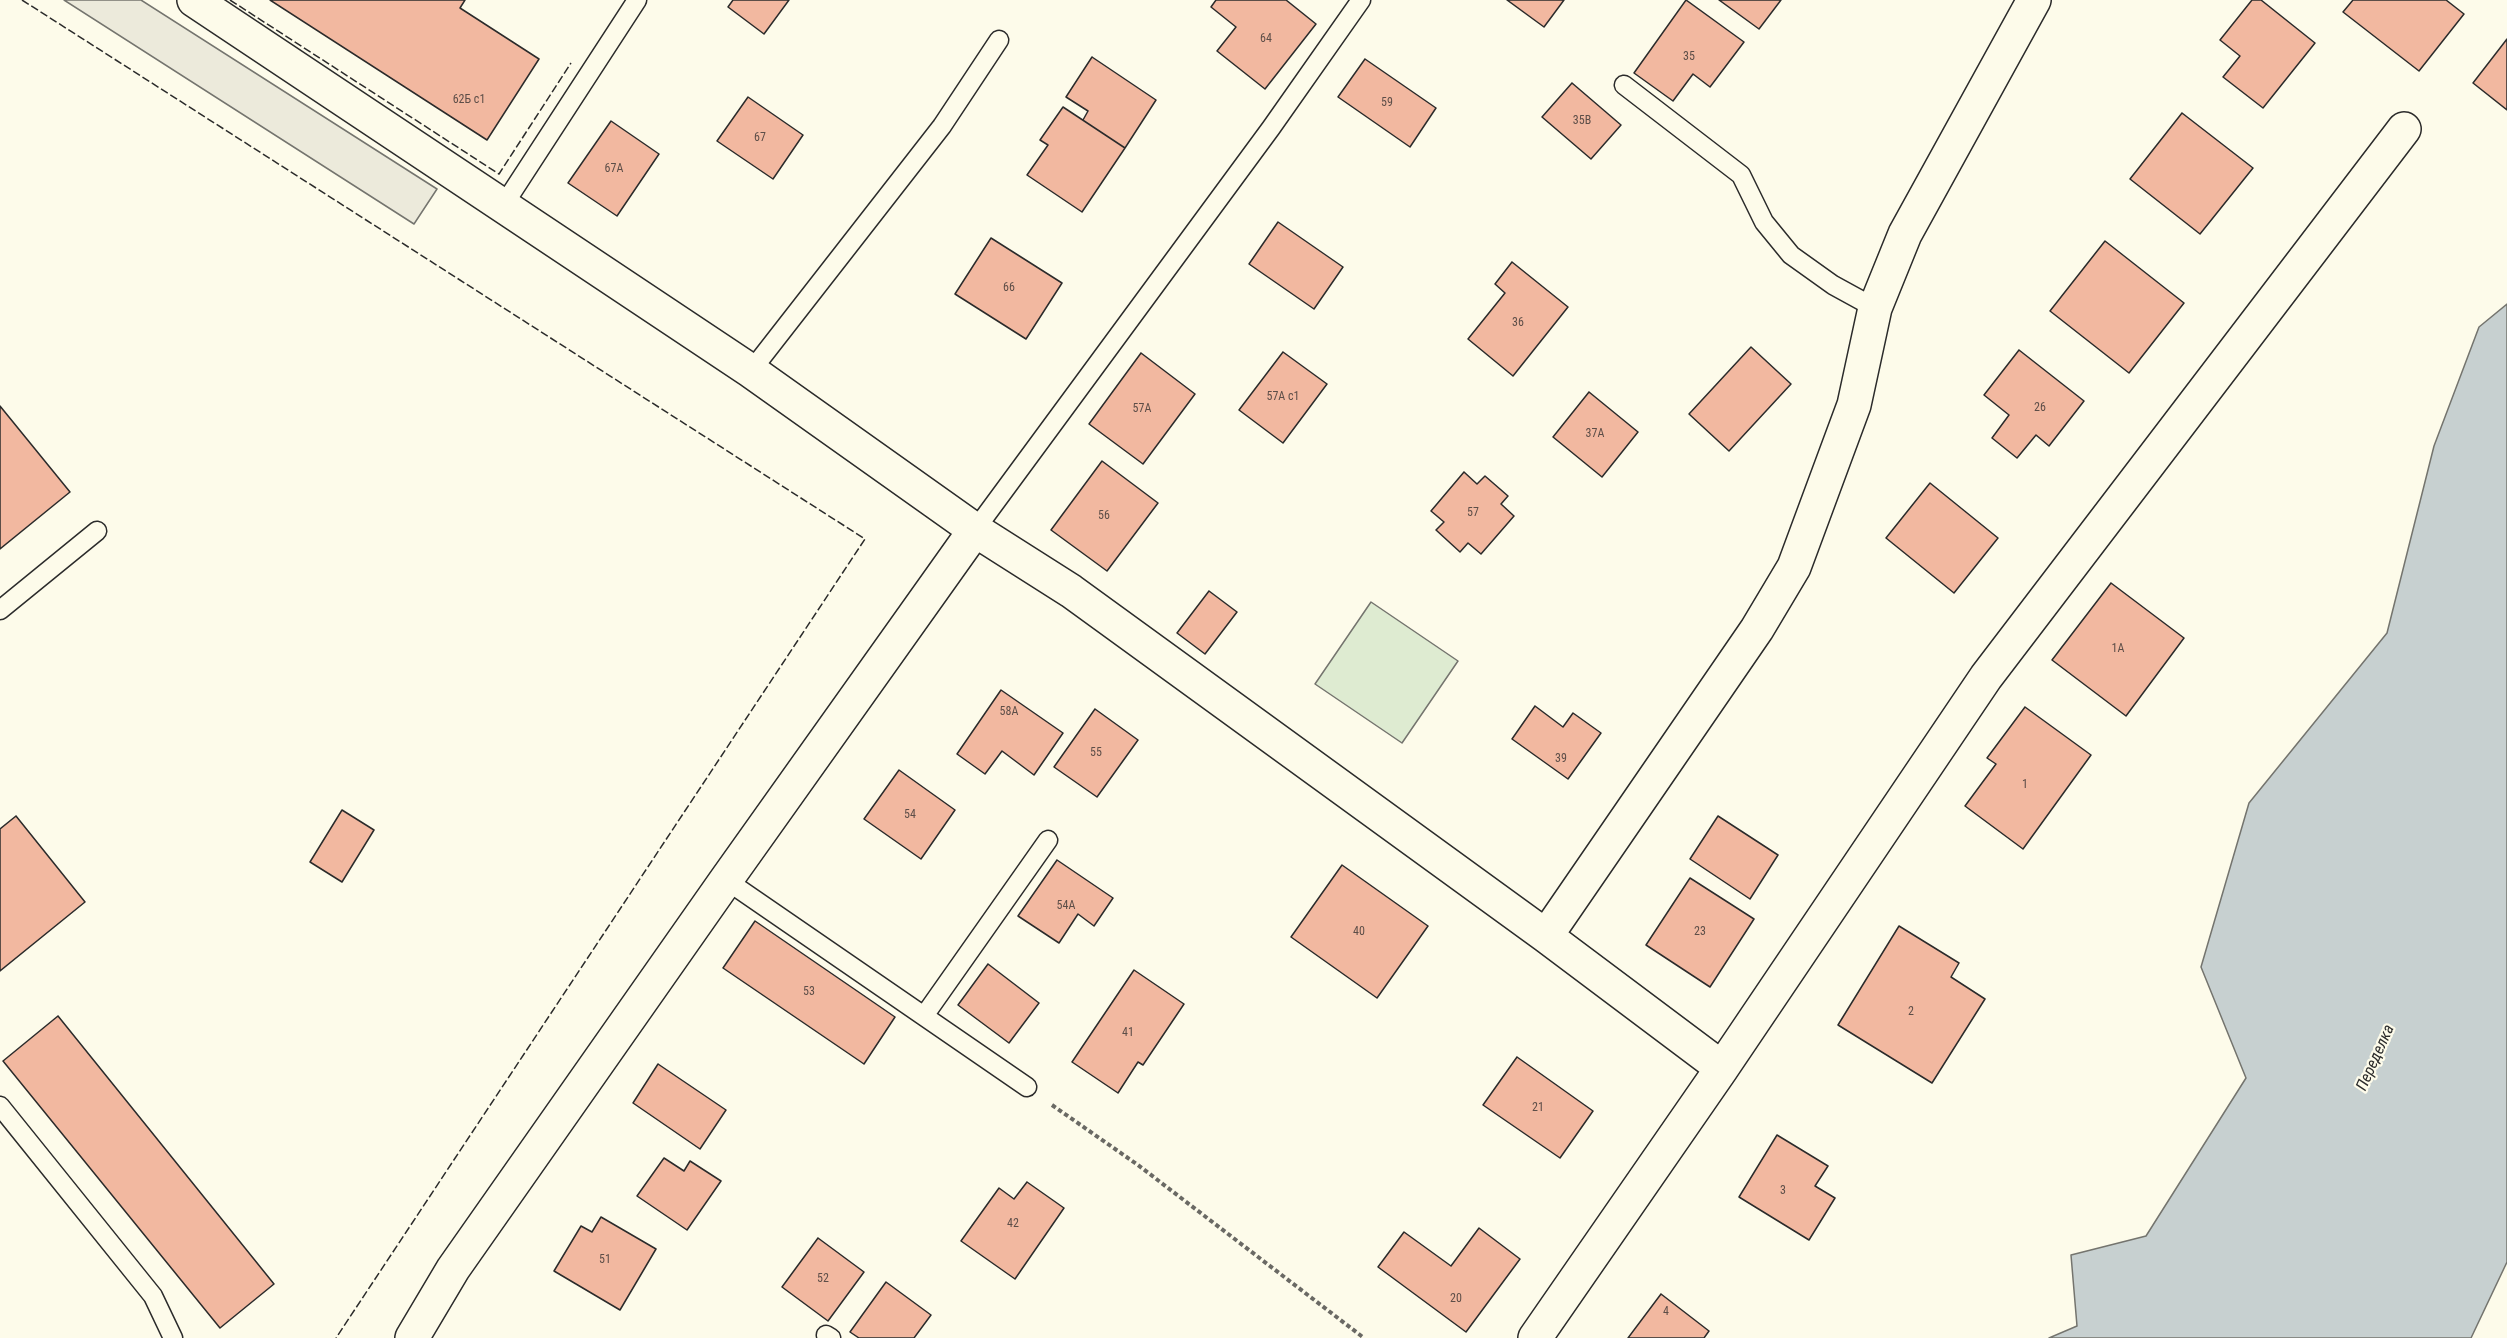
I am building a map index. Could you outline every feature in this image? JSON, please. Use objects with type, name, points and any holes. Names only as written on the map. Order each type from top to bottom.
[{"type":"street","points":[[194,0],[751,371],[975,530],[1071,591],[1546,936],[1722,1068]]},
{"type":"street","points":[[1546,936],[1757,629],[1794,567],[1854,405],[1875,308],[1905,234],[2034,0]]},
{"type":"street","points":[[1535,1338],[1722,1068],[1986,676],[2404,129]]},
{"type":"street","points":[[412,1338],[453,1269],[975,530]]},
{"type":"lane","points":[[503,206],[637,0]]},
{"type":"lane","points":[[975,530],[1271,128],[1361,0]]},
{"type":"lane","points":[[751,371],[942,126],[999,40]]},
{"type":"lane","points":[[1624,85],[1741,175],[1764,222],[1791,255],[1833,285],[1875,308]]},
{"type":"lane","points":[[0,610],[97,531]]},
{"type":"lane","points":[[924,1016],[1048,840]]},
{"type":"lane","points":[[726,880],[1027,1087]]},
{"type":"lane","points":[[0,1106],[153,1296],[173,1338]]},
{"type":"path","points":[[1027,1087],[1138,1165],[1364,1338]]},
{"type":"green space","points":[[1371,602],[1458,661],[1402,743],[1315,684]]},
{"type":"shaded area","points":[[64,0],[141,0],[437,189],[414,224]]},
{"type":"water","name":"Переделка","points":[[2507,304],[2507,1262],[2471,1338],[2049,1338],[2077,1326],[2071,1255],[2146,1236],[2246,1078],[2201,967],[2249,803],[2387,633],[2434,446],[2479,327]]},
{"type":"building","points":[[270,0],[465,0],[460,8],[539,59],[487,140]]},
{"type":"building","points":[[733,0],[789,0],[764,34],[728,7]]},
{"type":"building","points":[[1216,0],[1286,0],[1316,24],[1265,89],[1217,51],[1236,27],[1211,7]]},
{"type":"building","points":[[1507,0],[1564,0],[1544,27]]},
{"type":"building","points":[[1686,0],[1744,42],[1710,87],[1693,74],[1673,101],[1634,73]]},
{"type":"building","points":[[1719,0],[1781,0],[1759,29]]},
{"type":"building","points":[[2252,0],[2261,0],[2315,43],[2263,108],[2223,77],[2240,56],[2220,40]]},
{"type":"building","points":[[2353,0],[2446,0],[2464,14],[2419,71],[2343,12]]},
{"type":"building","points":[[2507,39],[2507,110],[2473,83]]},
{"type":"building","points":[[1092,57],[1156,100],[1125,148],[1083,120],[1088,111],[1066,97]]},
{"type":"building","points":[[1365,59],[1436,108],[1410,147],[1338,97]]},
{"type":"building","points":[[1572,83],[1621,125],[1591,159],[1542,117]]},
{"type":"building","points":[[748,97],[803,135],[773,179],[717,141]]},
{"type":"building","points":[[1063,107],[1125,148],[1082,212],[1027,175],[1048,145],[1040,140]]},
{"type":"building","points":[[2182,113],[2253,168],[2200,234],[2130,179]]},
{"type":"building","points":[[611,121],[659,154],[617,216],[568,183]]},
{"type":"building","points":[[1278,222],[1343,267],[1314,309],[1249,264]]},
{"type":"building","points":[[991,238],[1062,283],[1026,339],[955,294]]},
{"type":"building","points":[[2105,241],[2184,303],[2129,373],[2050,311]]},
{"type":"building","points":[[1512,262],[1568,307],[1513,376],[1468,339],[1505,293],[1495,284]]},
{"type":"building","points":[[1751,347],[1791,384],[1729,451],[1689,414]]},
{"type":"building","points":[[2019,350],[2084,401],[2049,446],[2036,435],[2017,458],[1992,438],[2009,415],[1984,395]]},
{"type":"building","points":[[1283,352],[1327,384],[1283,443],[1239,410]]},
{"type":"building","points":[[1141,353],[1195,394],[1143,464],[1089,424]]},
{"type":"building","points":[[1589,392],[1638,432],[1602,477],[1553,437]]},
{"type":"building","points":[[0,406],[70,492],[0,549]]},
{"type":"building","points":[[1102,461],[1158,503],[1107,571],[1051,530]]},
{"type":"building","points":[[1464,472],[1477,484],[1485,476],[1508,496],[1501,504],[1514,516],[1481,554],[1468,543],[1460,552],[1436,530],[1444,522],[1431,511]]},
{"type":"building","points":[[1930,483],[1998,538],[1954,593],[1886,538]]},
{"type":"building","points":[[2111,583],[2184,638],[2126,716],[2052,660]]},
{"type":"building","points":[[1209,591],[1237,612],[1205,654],[1177,633]]},
{"type":"building","points":[[1001,690],[1063,733],[1034,775],[1002,751],[985,774],[957,754]]},
{"type":"building","points":[[1535,706],[1563,727],[1573,713],[1601,733],[1568,779],[1512,739]]},
{"type":"building","points":[[2025,707],[2091,755],[2023,849],[1965,806],[1996,764],[1987,758]]},
{"type":"building","points":[[1095,709],[1138,740],[1097,797],[1054,767]]},
{"type":"building","points":[[899,770],[955,810],[921,859],[864,819]]},
{"type":"building","points":[[342,810],[374,830],[342,882],[310,862]]},
{"type":"building","points":[[16,816],[85,902],[0,971],[0,829]]},
{"type":"building","points":[[1718,816],[1778,855],[1750,899],[1690,859]]},
{"type":"building","points":[[1057,860],[1113,898],[1094,926],[1078,914],[1059,943],[1018,916]]},
{"type":"building","points":[[1342,865],[1428,926],[1377,998],[1291,937]]},
{"type":"building","points":[[1690,878],[1754,919],[1710,987],[1646,945]]},
{"type":"building","points":[[755,921],[895,1017],[864,1064],[723,968]]},
{"type":"building","points":[[1899,926],[1959,963],[1951,977],[1985,999],[1932,1083],[1838,1025]]},
{"type":"building","points":[[988,964],[1039,1003],[1009,1043],[958,1005]]},
{"type":"building","points":[[1134,970],[1184,1004],[1143,1065],[1138,1062],[1118,1093],[1072,1062]]},
{"type":"building","points":[[58,1016],[274,1284],[220,1328],[3,1061]]},
{"type":"building","points":[[1517,1057],[1593,1111],[1560,1158],[1483,1105]]},
{"type":"building","points":[[658,1064],[726,1110],[700,1149],[633,1103]]},
{"type":"building","points":[[1777,1135],[1828,1166],[1815,1186],[1835,1198],[1809,1240],[1739,1197]]},
{"type":"building","points":[[664,1158],[684,1171],[690,1161],[721,1181],[687,1230],[637,1196]]},
{"type":"building","points":[[1027,1182],[1064,1208],[1015,1279],[961,1241],[999,1188],[1014,1199]]},
{"type":"building","points":[[601,1217],[656,1249],[620,1310],[554,1271],[581,1226],[592,1232]]},
{"type":"building","points":[[1479,1228],[1520,1259],[1466,1332],[1378,1267],[1404,1232],[1451,1266]]},
{"type":"building","points":[[818,1238],[864,1272],[828,1321],[782,1287]]},
{"type":"building","points":[[886,1282],[931,1315],[914,1338],[859,1338],[850,1332]]},
{"type":"building","points":[[1661,1294],[1709,1331],[1704,1338],[1628,1338]]},
{"type":"fence","points":[[22,0],[865,539],[336,1338]]},
{"type":"fence","points":[[230,0],[499,174],[571,63]]}]
